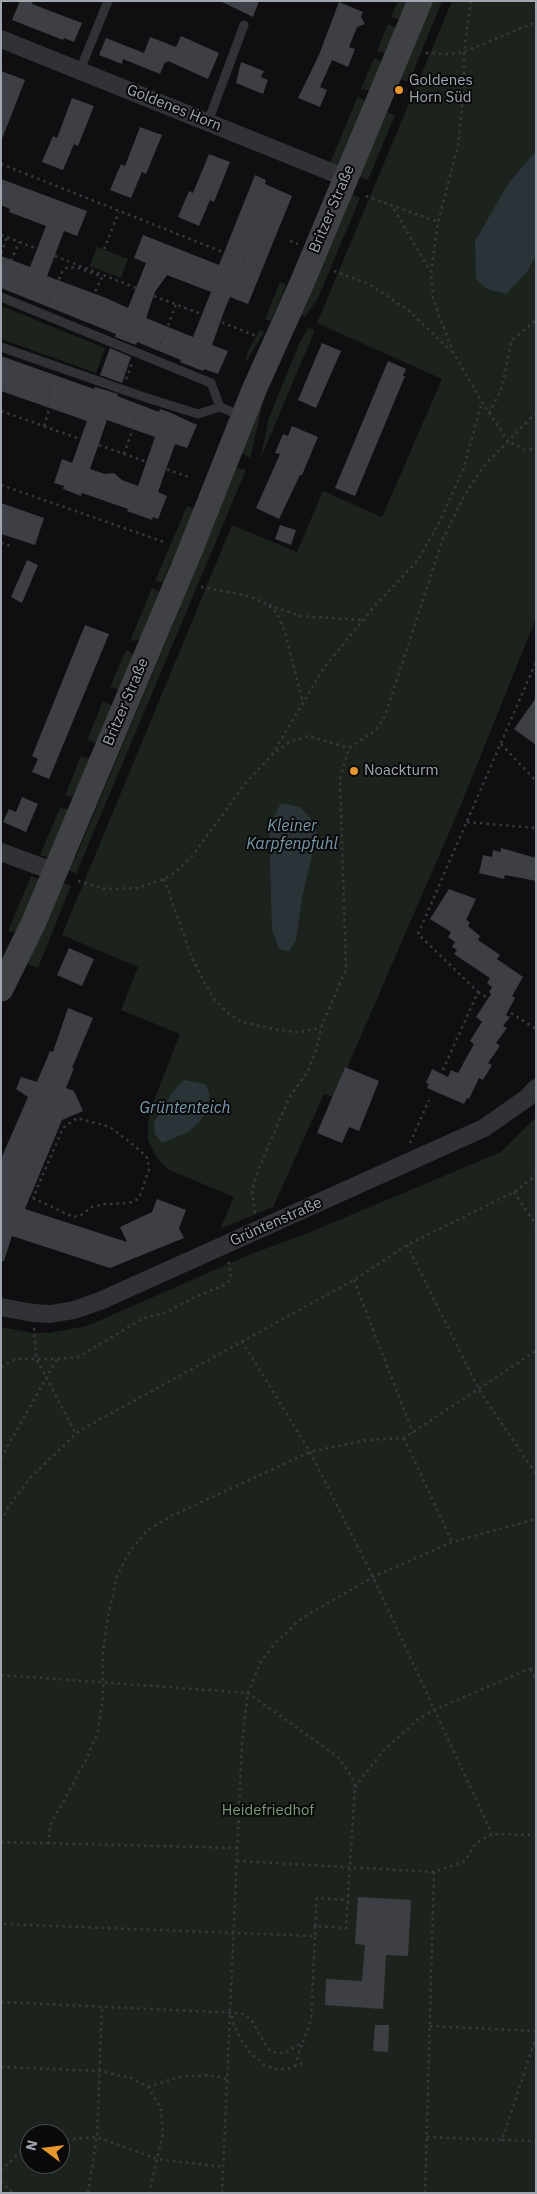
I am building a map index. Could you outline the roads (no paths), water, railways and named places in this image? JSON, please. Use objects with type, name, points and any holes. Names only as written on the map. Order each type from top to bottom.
[{"type":"main road","name":"Britzer Straße","points":[[2,987],[33,924],[190,551],[232,411],[273,343],[298,291],[420,1]]},
{"type":"street","name":"Goldenes Horn","points":[[1,39],[346,178]]},
{"type":"street","points":[[1,852],[55,872]]},
{"type":"street","name":"Grüntenstraße","points":[[1,1307],[33,1313],[51,1314],[74,1310],[100,1301],[484,1128],[527,1098],[536,1088]]},
{"type":"lane","points":[[80,70],[108,1]]},
{"type":"lane","points":[[208,122],[244,25]]},
{"type":"lane","points":[[1,297],[136,351],[154,361],[211,384],[232,411]]},
{"type":"lane","points":[[1,347],[198,414],[232,411]]},
{"type":"water","points":[[536,151],[536,255],[527,272],[506,294],[487,289],[476,279],[475,241],[508,184]]},
{"type":"water","name":"Kleiner Karpfenpfuhl","points":[[281,803],[300,807],[311,819],[317,833],[302,898],[296,940],[289,951],[279,949],[272,930],[269,827]]},
{"type":"water","name":"Grüntenteich","points":[[184,1080],[205,1084],[209,1092],[209,1102],[201,1120],[188,1132],[162,1143],[155,1134],[154,1122],[172,1093]]},
{"type":"place","name":"Goldenes Horn Süd","points":[[399,90]]},
{"type":"place","name":"Noackturm","points":[[354,771]]},
{"type":"park label","name":"Heidefriedhof","points":[[268,1811]]}]
